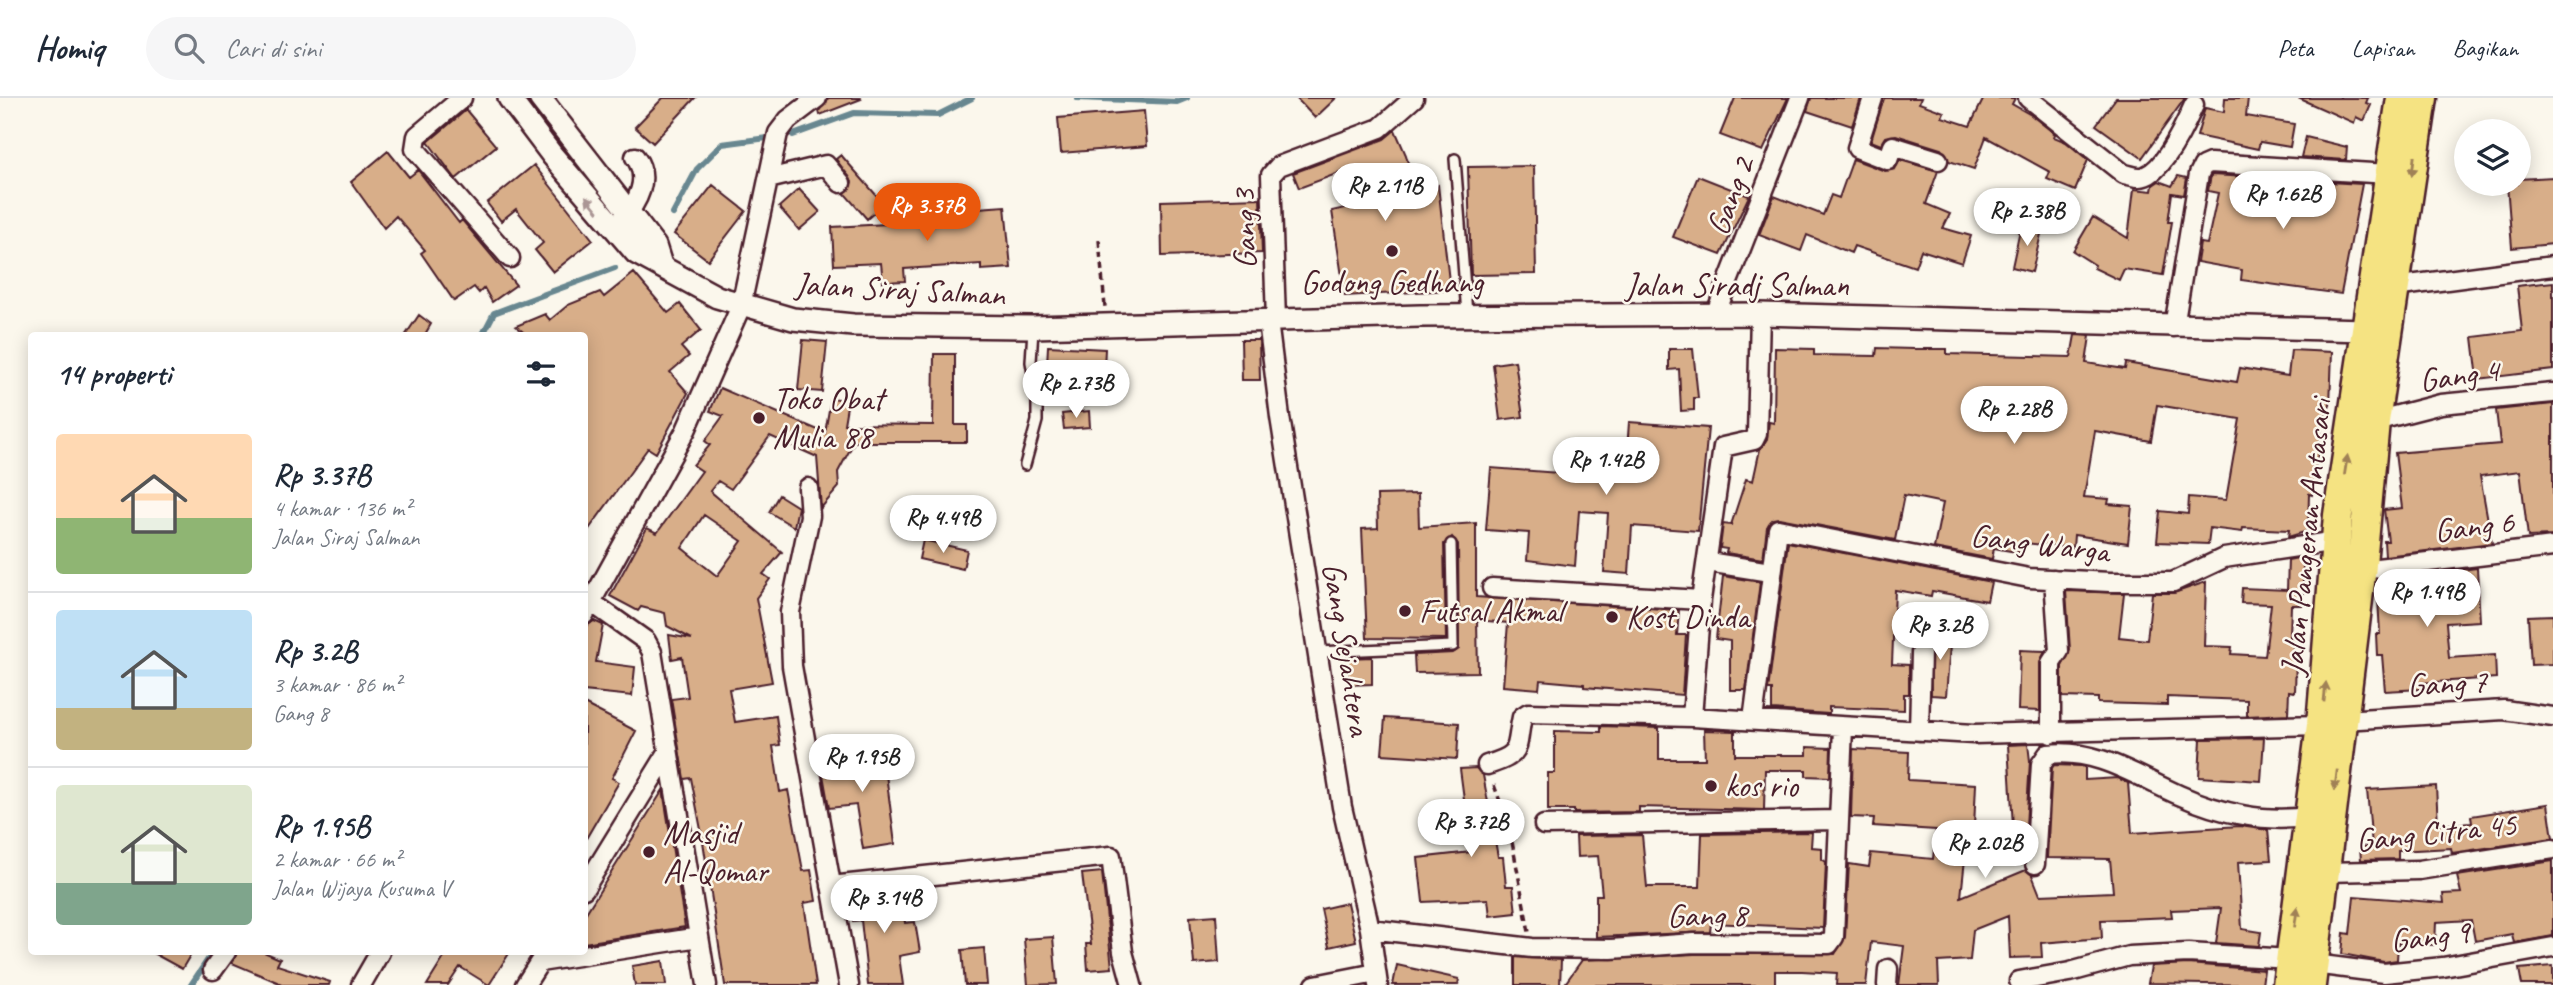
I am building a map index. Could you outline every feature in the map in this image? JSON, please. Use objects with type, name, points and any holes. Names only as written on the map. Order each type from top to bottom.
[{"type":"highway","name":"Jalan Pangeran Antasari","points":[[2301,973],[2325,872],[2336,541],[2400,98]]},
{"type":"highway","name":"Jalan Pangeran Antasari","points":[[2301,973],[2310,816],[2332,722],[2361,570],[2375,421],[2423,98]]},
{"type":"street","points":[[461,98],[417,136],[415,149],[510,258]]},
{"type":"street","name":"Jalan Siraj Salman","points":[[509,98],[613,229],[636,253],[708,293],[741,306],[793,319],[853,326],[1033,327],[1106,323]]},
{"type":"street","points":[[540,98],[655,246],[661,265]]},
{"type":"street","points":[[707,985],[650,645],[588,608],[686,430],[741,306],[781,128],[817,98]]},
{"type":"street","name":"Gang 3","points":[[1272,321],[1271,174],[1279,166],[1380,128],[1414,98]]},
{"type":"street","name":"Gang 2","points":[[1715,315],[1800,98]]},
{"type":"street","points":[[1874,98],[1857,148],[1888,160],[1893,146],[1938,160]]},
{"type":"street","points":[[2028,98],[2124,174],[2139,177],[2148,176],[2179,138],[2194,105]]},
{"type":"street","points":[[613,229],[629,212],[645,177],[643,166],[635,157]]},
{"type":"street","points":[[2174,327],[2199,174],[2203,166],[2210,163],[2389,174]]},
{"type":"street","points":[[768,179],[826,165],[841,183]]},
{"type":"street","points":[[2394,287],[2553,266]]},
{"type":"street","points":[[1692,717],[1701,600],[1723,447],[1754,440],[1757,434],[1760,314]]},
{"type":"street","name":"Jalan Siradj Salman","points":[[1106,323],[1760,314],[2366,330]]},
{"type":"street","name":"Gang Sejahtera","points":[[1272,321],[1317,652],[1342,807],[1370,929],[1377,979]]},
{"type":"street","name":"Gang 4","points":[[2375,421],[2441,404],[2553,393]]},
{"type":"street","points":[[808,488],[811,510],[793,593],[791,652],[849,985]]},
{"type":"street","name":"Gang Warga","points":[[1770,572],[1778,529],[1785,528],[2029,578],[2173,582],[2224,558],[2336,541]]},
{"type":"street","name":"Gang 6","points":[[2361,570],[2553,547]]},
{"type":"street","points":[[1708,562],[1770,572],[1753,720]]},
{"type":"street","points":[[2051,734],[2051,661],[2059,651],[2054,579]]},
{"type":"street","points":[[1492,588],[1701,600]]},
{"type":"street","points":[[1919,731],[1921,653]]},
{"type":"street","name":"Gang 7","points":[[2332,722],[2504,710],[2553,717]]},
{"type":"street","points":[[1487,765],[1507,759],[1517,751],[1521,741],[1522,717],[1528,713],[1692,717],[1843,728],[2051,734],[2332,722]]},
{"type":"street","name":"Gang 8","points":[[1370,929],[1532,947],[1611,948],[1694,943],[1829,944],[1835,937],[1837,820],[1843,728]]},
{"type":"street","points":[[2035,864],[2041,764],[2048,754],[2060,752],[2099,758],[2123,766],[2180,796],[2226,811],[2280,821],[2310,816]]},
{"type":"street","points":[[588,882],[667,754]]},
{"type":"street","points":[[1544,825],[1837,820]]},
{"type":"street","name":"Gang Citra 45","points":[[2325,872],[2419,870],[2553,849]]},
{"type":"street","points":[[831,887],[1111,856],[1124,952],[1132,985]]},
{"type":"street","points":[[588,951],[699,937]]},
{"type":"street","name":"Gang 9","points":[[2019,981],[2070,972],[2129,956],[2188,953],[2301,973],[2384,973],[2444,967],[2553,947]]},
{"type":"street","points":[[213,970],[224,955]]},
{"type":"street","points":[[361,985],[378,955]]},
{"type":"street","points":[[525,985],[543,957]]},
{"type":"street","points":[[1323,984],[1377,979]]},
{"type":"lane","points":[[1455,159],[1468,316]]},
{"type":"lane","points":[[1025,465],[1037,421],[1037,396],[1031,362],[1033,327]]},
{"type":"lane","points":[[1317,652],[1454,646],[1451,544]]},
{"type":"path","points":[[1099,240],[1106,323]]},
{"type":"path","points":[[1494,785],[1509,826],[1532,947]]},
{"type":"building","points":[[663,98],[695,98],[653,143],[635,127]]},
{"type":"building","points":[[828,98],[861,99],[820,115],[819,111]]},
{"type":"building","points":[[1296,98],[1336,98],[1315,118]]},
{"type":"building","points":[[1735,98],[1788,98],[1763,151],[1720,135]]},
{"type":"building","points":[[1811,98],[1861,98],[1852,126],[1807,111]]},
{"type":"building","points":[[1884,98],[1921,98],[1919,103],[1944,112],[1942,117],[1970,126],[1984,98],[2015,98],[2012,104],[2031,115],[2055,134],[2054,137],[2066,142],[2088,160],[2075,191],[2047,179],[2050,172],[1986,137],[1974,169],[1949,161],[1941,149],[1896,135],[1886,137],[1881,145],[1871,141]]},
{"type":"building","points":[[2116,98],[2185,98],[2142,158],[2096,125]]},
{"type":"building","points":[[2225,98],[2248,98],[2246,116],[2294,124],[2290,147],[2260,142],[2258,149],[2197,136],[2205,108],[2224,112]]},
{"type":"building","points":[[2298,98],[2368,98],[2366,103],[2371,105],[2364,121],[2356,117],[2354,123]]},
{"type":"building","points":[[466,110],[496,146],[456,179],[428,142]]},
{"type":"building","points":[[1144,111],[1147,146],[1061,153],[1058,118]]},
{"type":"building","name":"Godong Gedhang","points":[[1395,130],[1406,155],[1415,191],[1438,185],[1450,290],[1345,296],[1332,211],[1354,206],[1344,171],[1299,188],[1293,173],[1384,139]]},
{"type":"building","points":[[2306,137],[2347,147],[2346,160],[2301,157]]},
{"type":"building","points":[[388,151],[409,177],[418,170],[459,223],[462,220],[516,285],[492,302],[484,288],[479,293],[474,287],[454,301],[421,253],[425,250],[396,216],[384,228],[351,182]]},
{"type":"building","points":[[841,155],[884,204],[867,219],[845,194],[852,182],[836,159]]},
{"type":"building","points":[[1853,159],[1885,171],[1895,169],[1900,160],[1938,171],[1926,204],[1950,214],[1943,228],[1971,236],[1962,263],[1921,250],[1915,267],[1854,246],[1851,253],[1807,235],[1801,251],[1759,235],[1774,196],[1823,215],[1831,195],[1839,198]]},
{"type":"building","points":[[534,165],[593,240],[553,272],[535,250],[543,243],[516,209],[501,221],[487,203]]},
{"type":"building","points":[[1534,166],[1536,274],[1471,275],[1468,167]]},
{"type":"building","points":[[2211,175],[2267,178],[2327,187],[2329,182],[2362,184],[2341,294],[2241,280],[2242,270],[2197,262],[2200,243],[2207,244],[2218,193],[2208,191]]},
{"type":"building","points":[[1698,176],[1749,196],[1721,255],[1673,237]]},
{"type":"building","points":[[2178,176],[2187,178],[2184,195],[2172,193],[2168,222],[2172,222],[2163,275],[2124,269],[2119,280],[2094,268],[2095,265],[2073,251],[2093,217],[2128,238],[2134,189],[2152,191],[2153,185],[2159,181],[2172,186]]},
{"type":"building","points":[[2553,177],[2553,244],[2512,248],[2508,196],[2531,196],[2531,178]]},
{"type":"building","points":[[713,185],[746,211],[708,260],[674,234]]},
{"type":"building","points":[[799,189],[820,212],[799,230],[779,207]]},
{"type":"building","points":[[1260,198],[1262,253],[1162,256],[1161,201]]},
{"type":"building","points":[[1005,206],[1011,268],[981,270],[981,264],[904,269],[905,281],[883,282],[881,263],[834,265],[832,227],[924,222],[924,216],[978,213],[978,208]]},
{"type":"building","points":[[2021,225],[2042,230],[2032,272],[2012,267]]},
{"type":"building","points":[[634,273],[668,313],[680,304],[701,330],[681,347],[689,356],[670,372],[688,393],[656,453],[648,448],[588,530],[588,332],[523,332],[516,326],[545,314],[550,320],[568,305],[600,292],[604,297]]},
{"type":"building","points":[[2553,282],[2553,370],[2478,379],[2473,337],[2522,331],[2517,286]]},
{"type":"building","points":[[419,315],[431,324],[426,332],[408,332]]},
{"type":"building","points":[[2075,335],[2090,336],[2086,363],[2125,369],[2126,363],[2237,382],[2240,368],[2288,376],[2291,350],[2332,352],[2330,405],[2322,426],[2312,495],[2309,494],[2308,531],[2288,537],[2289,530],[2243,528],[2242,532],[2210,528],[2208,544],[2157,542],[2160,511],[2188,514],[2189,497],[2226,500],[2240,419],[2157,405],[2151,441],[2095,431],[2084,497],[2109,499],[2108,504],[2132,506],[2128,543],[2074,535],[2073,548],[2024,543],[2022,553],[1994,548],[1992,559],[1934,548],[1943,503],[1904,495],[1895,540],[1779,518],[1773,519],[1767,527],[1763,559],[1726,553],[1727,549],[1720,548],[1723,524],[1731,525],[1746,479],[1753,481],[1760,449],[1767,439],[1769,422],[1774,423],[1775,348],[1814,349],[1814,355],[1876,356],[1877,348],[1947,349],[1947,354],[2071,357]]},
{"type":"building","points":[[803,340],[827,342],[822,392],[798,390]]},
{"type":"building","points":[[1241,340],[1259,340],[1260,380],[1242,380]]},
{"type":"building","points":[[1048,346],[1105,349],[1103,386],[1046,383]]},
{"type":"building","points":[[1669,349],[1693,349],[1698,398],[1694,398],[1694,410],[1681,411],[1679,369],[1669,370]]},
{"type":"building","points":[[934,354],[955,354],[955,425],[967,425],[967,442],[854,442],[838,472],[839,487],[821,508],[817,457],[770,436],[731,489],[718,481],[710,491],[782,552],[763,574],[770,579],[756,598],[772,682],[729,689],[735,722],[776,716],[780,745],[773,746],[780,792],[788,790],[803,871],[811,870],[816,901],[804,903],[816,985],[725,985],[702,835],[691,778],[684,779],[671,699],[688,697],[682,657],[672,659],[669,635],[692,639],[667,626],[665,613],[641,607],[638,611],[610,596],[647,528],[657,533],[702,471],[693,465],[710,445],[705,441],[723,416],[710,411],[720,388],[825,433],[831,398],[848,400],[844,424],[933,425]],"holes":[[[704,515],[742,541],[717,576],[682,548]]]},
{"type":"building","points":[[1515,361],[1523,417],[1500,420],[1493,364]]},
{"type":"building","points":[[2553,404],[2553,536],[2528,537],[2520,471],[2480,476],[2492,543],[2385,556],[2384,541],[2388,541],[2384,510],[2402,508],[2395,453],[2500,444],[2496,410]]},
{"type":"building","points":[[1089,411],[1090,427],[1064,429],[1062,414]]},
{"type":"building","points":[[1629,422],[1708,428],[1698,531],[1632,526],[1629,574],[1604,572],[1608,513],[1579,511],[1575,566],[1527,560],[1529,533],[1486,530],[1491,468],[1625,478]]},
{"type":"building","points":[[1418,494],[1419,527],[1476,523],[1476,597],[1679,610],[1677,635],[1686,635],[1682,695],[1584,687],[1584,684],[1540,680],[1539,689],[1503,686],[1508,623],[1477,620],[1478,672],[1415,673],[1414,655],[1453,653],[1459,649],[1458,544],[1452,537],[1444,544],[1446,639],[1367,638],[1362,529],[1378,528],[1377,495]]},
{"type":"building","points":[[779,495],[798,507],[794,527],[769,512]]},
{"type":"building","points":[[923,540],[967,550],[963,569],[919,559]]},
{"type":"building","points":[[1788,542],[1991,582],[1987,601],[1932,591],[1931,596],[1895,590],[1892,664],[1909,665],[1909,694],[1904,694],[1904,710],[1829,707],[1829,714],[1772,710],[1772,690],[1768,690]]},
{"type":"building","points":[[2303,557],[2303,605],[2291,605],[2290,637],[2294,637],[2293,657],[2296,657],[2295,692],[2289,691],[2288,714],[2247,716],[2247,700],[2167,697],[2167,705],[2098,703],[2098,698],[2062,697],[2062,666],[2070,650],[2066,591],[2124,593],[2119,637],[2147,640],[2152,593],[2174,593],[2206,582],[2204,646],[2232,647],[2231,654],[2265,656],[2271,604],[2241,603],[2242,588],[2287,590],[2288,560]]},
{"type":"building","points":[[2477,568],[2480,621],[2446,623],[2449,658],[2495,655],[2496,678],[2421,683],[2421,689],[2385,691],[2382,655],[2377,655],[2376,634],[2380,634],[2377,580]]},
{"type":"building","points":[[1723,576],[1760,582],[1746,690],[1730,690],[1730,641],[1716,639]]},
{"type":"building","points":[[2553,615],[2553,664],[2531,665],[2528,616]]},
{"type":"building","points":[[594,621],[603,625],[596,662],[635,667],[632,696],[588,691],[588,625]]},
{"type":"building","points":[[1930,632],[1951,633],[1946,696],[1931,695]]},
{"type":"building","points":[[2020,650],[2045,651],[2040,663],[2040,711],[2018,710]]},
{"type":"building","points":[[1372,657],[1372,684],[1348,685],[1347,658]]},
{"type":"building","points":[[588,706],[636,731],[612,778],[619,782],[588,835]]},
{"type":"building","points":[[1385,718],[1459,723],[1457,759],[1382,754]]},
{"type":"building","points":[[1601,726],[1659,728],[1659,759],[1705,759],[1704,730],[1735,731],[1735,755],[1807,755],[1807,747],[1831,748],[1830,777],[1806,776],[1806,770],[1765,770],[1764,810],[1639,807],[1639,812],[1574,813],[1574,810],[1548,810],[1548,773],[1555,773],[1555,731],[1601,732]]},
{"type":"building","points":[[2264,738],[2261,781],[2199,777],[2201,739]]},
{"type":"building","points":[[2028,744],[2030,761],[2024,858],[1965,859],[1961,897],[2026,870],[2032,875],[2040,895],[2113,892],[2110,859],[2047,858],[2052,768],[2054,765],[2081,766],[2085,767],[2085,780],[2118,778],[2128,783],[2132,833],[2240,826],[2268,830],[2271,860],[2238,862],[2242,929],[2261,932],[2259,946],[2216,943],[2221,908],[2171,910],[2172,917],[2101,920],[2102,938],[2041,943],[2042,957],[2010,958],[2008,916],[1973,930],[1970,960],[1938,962],[1939,985],[1899,985],[1904,946],[1871,942],[1866,985],[1836,985],[1837,973],[1775,971],[1775,985],[1564,985],[1582,960],[1694,954],[1835,954],[1845,937],[1849,864],[1869,867],[1871,853],[1933,859],[1936,830],[1873,826],[1874,818],[1851,817],[1853,749],[1909,752],[1908,780],[1976,784],[1974,827],[2013,826],[2008,745]]},
{"type":"building","points":[[883,751],[895,844],[863,849],[856,805],[829,808],[820,758]]},
{"type":"building","points":[[1476,768],[1483,775],[1498,857],[1503,857],[1506,886],[1513,886],[1516,913],[1490,916],[1488,899],[1423,902],[1418,858],[1471,852],[1460,769]]},
{"type":"building","points":[[2436,786],[2438,825],[2472,823],[2471,816],[2548,804],[2553,838],[2452,853],[2451,848],[2398,851],[2398,859],[2361,860],[2360,847],[2372,846],[2367,790]]},
{"type":"building","name":"Masjid Al-Qomar","points":[[663,790],[685,927],[588,942],[588,910]]},
{"type":"building","points":[[1812,832],[1811,847],[1822,848],[1822,859],[1826,862],[1823,928],[1711,923],[1710,932],[1596,937],[1596,895],[1602,895],[1598,856],[1577,857],[1576,836],[1642,835],[1647,887],[1700,887],[1702,834]]},
{"type":"building","points":[[2553,861],[2553,936],[2514,943],[2512,934],[2475,941],[2471,920],[2436,922],[2435,945],[2398,943],[2397,960],[2384,962],[2342,954],[2344,933],[2350,934],[2354,896],[2444,903],[2443,894],[2461,893],[2457,876]]},
{"type":"building","points":[[1102,872],[1112,968],[1088,970],[1086,944],[1091,944],[1082,874]]},
{"type":"building","points":[[900,890],[905,923],[915,922],[920,952],[899,956],[903,985],[868,985],[861,920],[853,921],[849,896]]},
{"type":"building","points":[[1347,903],[1356,941],[1329,947],[1321,909]]},
{"type":"building","points":[[1216,915],[1219,962],[1194,964],[1190,917]]},
{"type":"building","points":[[1053,937],[1057,984],[1028,985],[1024,939]]},
{"type":"building","points":[[984,948],[987,985],[965,985],[962,950]]},
{"type":"building","points":[[156,955],[190,955],[182,969]]},
{"type":"building","points":[[236,955],[271,955],[280,959],[277,965],[330,982],[329,985],[284,985],[232,963]]},
{"type":"building","points":[[508,955],[489,985],[460,967],[448,985],[427,985],[445,956]]},
{"type":"building","points":[[1515,957],[1561,960],[1560,985],[1515,985]]},
{"type":"building","points":[[663,961],[666,985],[635,985],[632,966]]},
{"type":"building","points":[[2188,964],[2264,970],[2262,985],[2148,983],[2151,966]]},
{"type":"building","points":[[1397,965],[1459,979],[1458,985],[1393,985]]},
{"type":"building","points":[[2553,966],[2553,985],[2522,985],[2519,969]]},
{"type":"waterway","points":[[793,135],[854,113],[938,115],[972,98]]},
{"type":"waterway","points":[[1077,98],[1177,102],[1187,98]]},
{"type":"waterway","points":[[673,214],[697,169],[722,144],[767,138]]},
{"type":"waterway","points":[[484,332],[494,313],[615,268]]},
{"type":"waterway","points":[[191,985],[211,955]]},
{"type":"place","name":"Godong Gedhang","points":[[1392,251]]},
{"type":"place","name":"Toko Obat Mulia 88","points":[[759,418]]},
{"type":"place","name":"Futsal Akmal","points":[[1405,611]]},
{"type":"place","name":"Kost Dinda","points":[[1612,617]]},
{"type":"place","name":"kos rio","points":[[1711,786]]},
{"type":"place","name":"Masjid Al-Qomar","points":[[649,852]]}]
